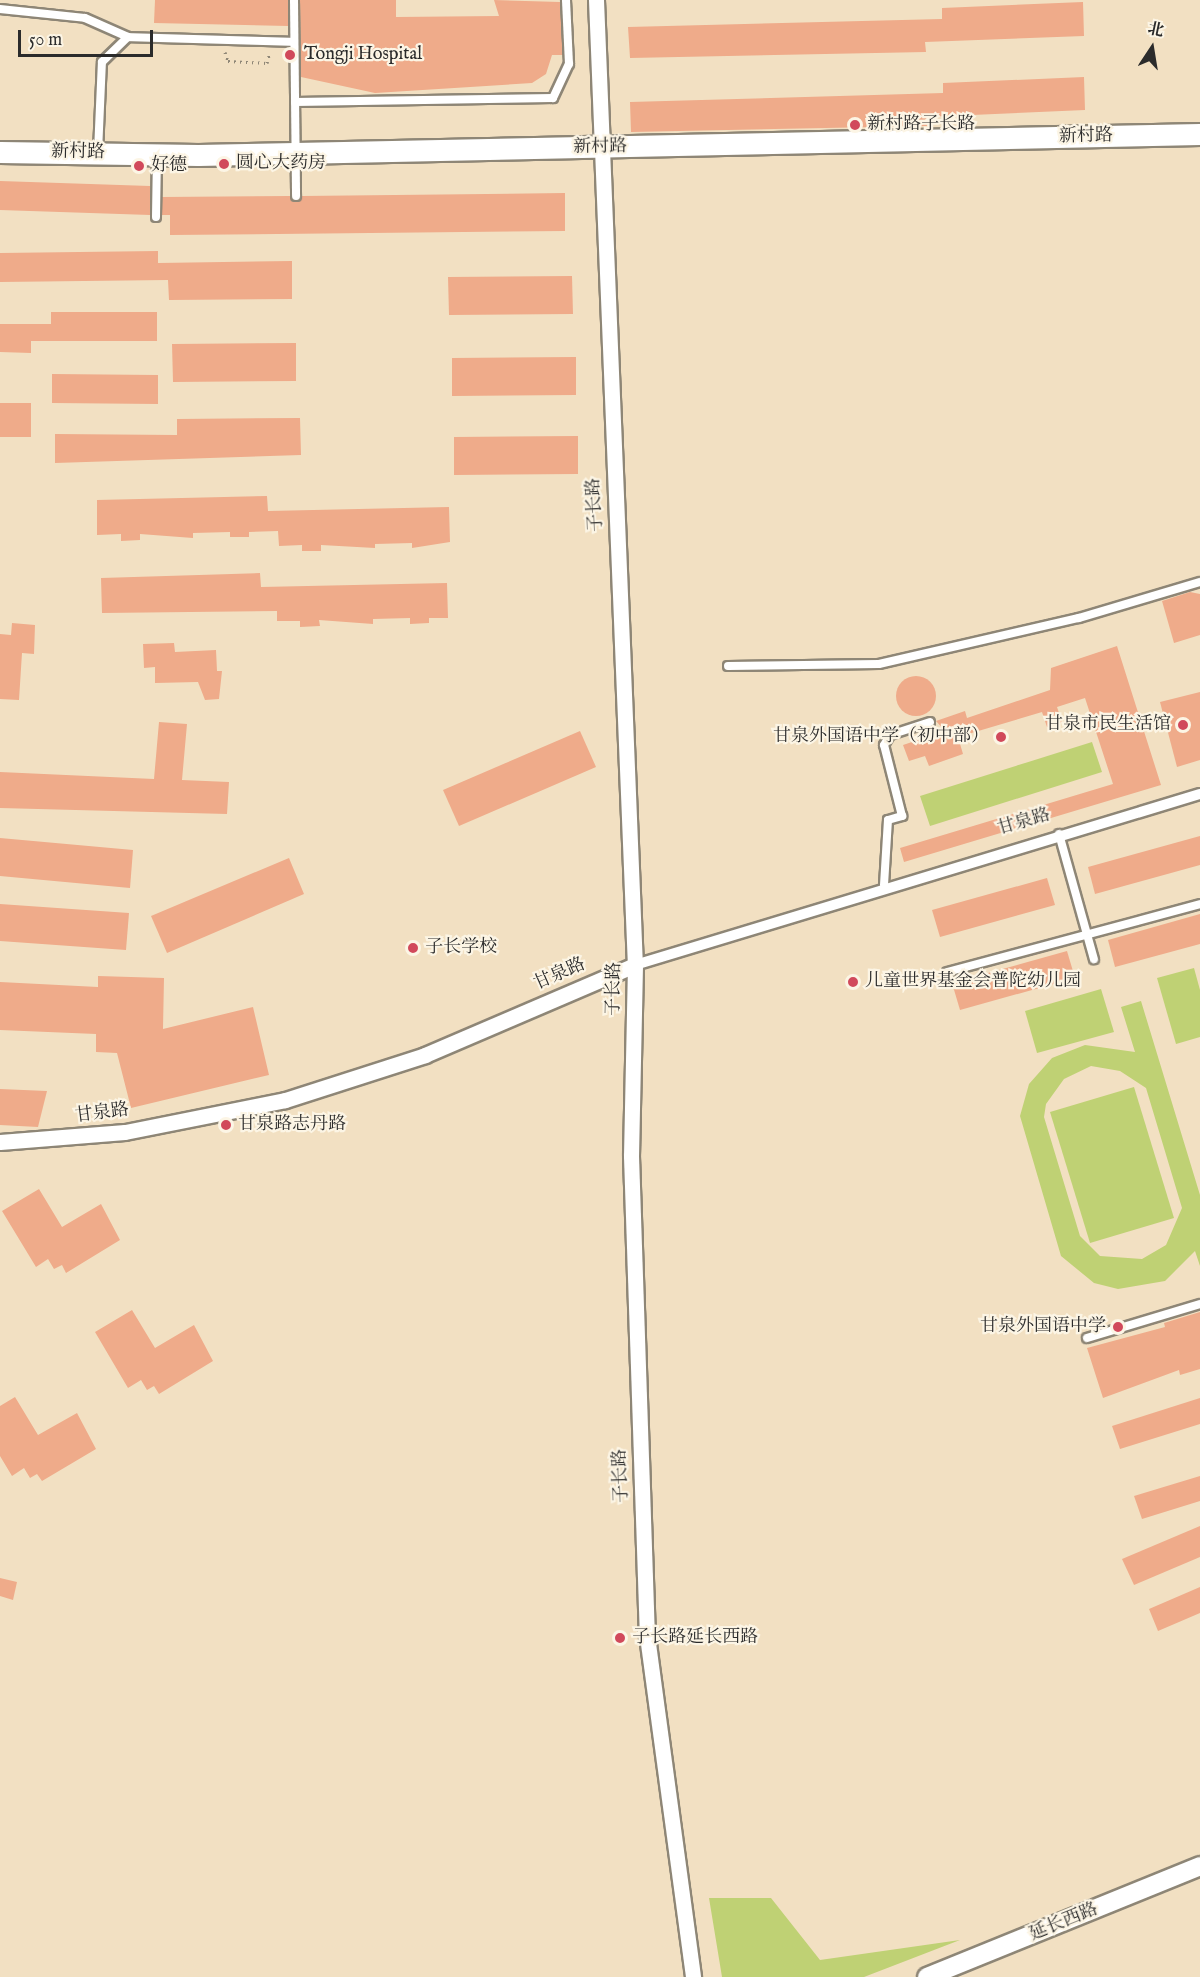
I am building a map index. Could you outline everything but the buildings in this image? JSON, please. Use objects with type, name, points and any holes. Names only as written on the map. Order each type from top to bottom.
[{"type":"main road","name":"新村路","points":[[0,152],[157,155],[600,148],[1200,134]]},
{"type":"street","name":"子长路","points":[[596,0],[600,148],[636,965],[631,1156],[647,1636],[693,1977]]},
{"type":"street","name":"甘泉路","points":[[0,1142],[125,1132],[285,1100],[425,1055],[636,965],[884,885],[1200,794]]},
{"type":"street","name":"延长西路","points":[[927,1977],[1200,1866]]},
{"type":"lane","points":[[294,0],[296,196]]},
{"type":"lane","points":[[295,102],[553,98],[569,64],[566,0]]},
{"type":"lane","points":[[0,9],[85,18],[128,38],[294,42]]},
{"type":"lane","points":[[98,154],[102,62],[128,38]]},
{"type":"lane","points":[[156,218],[157,155]]},
{"type":"lane","points":[[728,666],[879,664],[1079,618],[1200,582]]},
{"type":"lane","points":[[884,885],[888,820],[902,816],[884,745],[890,735],[930,722]]},
{"type":"lane","points":[[1059,834],[1094,960]]},
{"type":"lane","points":[[947,972],[1200,904]]},
{"type":"lane","points":[[1087,1338],[1200,1304]]},
{"type":"path","points":[[220,40],[228,61],[267,63],[272,41]]},
{"type":"green space","points":[[1092,742],[1102,772],[930,826],[920,796]]},
{"type":"green space","points":[[1194,968],[1200,990],[1200,1037],[1176,1044],[1157,978]]},
{"type":"green space","points":[[1101,989],[1114,1032],[1037,1053],[1025,1011]]},
{"type":"green space","points":[[1141,1001],[1200,1195],[1200,1266],[1195,1251],[1165,1281],[1118,1289],[1094,1283],[1061,1256],[1020,1116],[1029,1084],[1052,1058],[1085,1045],[1135,1052],[1121,1007]],"holes":[[[1091,1066],[1120,1071],[1146,1088],[1182,1208],[1166,1245],[1142,1259],[1100,1256],[1080,1236],[1044,1117],[1046,1104],[1064,1079]]]},
{"type":"green space","points":[[1134,1087],[1174,1218],[1090,1243],[1050,1112]]},
{"type":"green space","points":[[709,1898],[771,1898],[820,1960],[960,1940],[864,1977],[722,1977]]},
{"type":"place","name":"Tongji Hospital","points":[[290,55]]},
{"type":"place","name":"新村路子长路","points":[[855,125]]},
{"type":"place","name":"圆心大药房","points":[[224,164]]},
{"type":"place","name":"好德","points":[[139,166]]},
{"type":"place","name":"甘泉市民生活馆","points":[[1183,725]]},
{"type":"place","name":"甘泉外国语中学（初中部）","points":[[1001,737]]},
{"type":"place","name":"子长学校","points":[[413,948]]},
{"type":"place","name":"儿童世界基金会普陀幼儿园","points":[[853,982]]},
{"type":"place","name":"甘泉路志丹路","points":[[226,1125]]},
{"type":"place","name":"甘泉外国语中学","points":[[1118,1327]]},
{"type":"place","name":"子长路延长西路","points":[[620,1638]]}]
